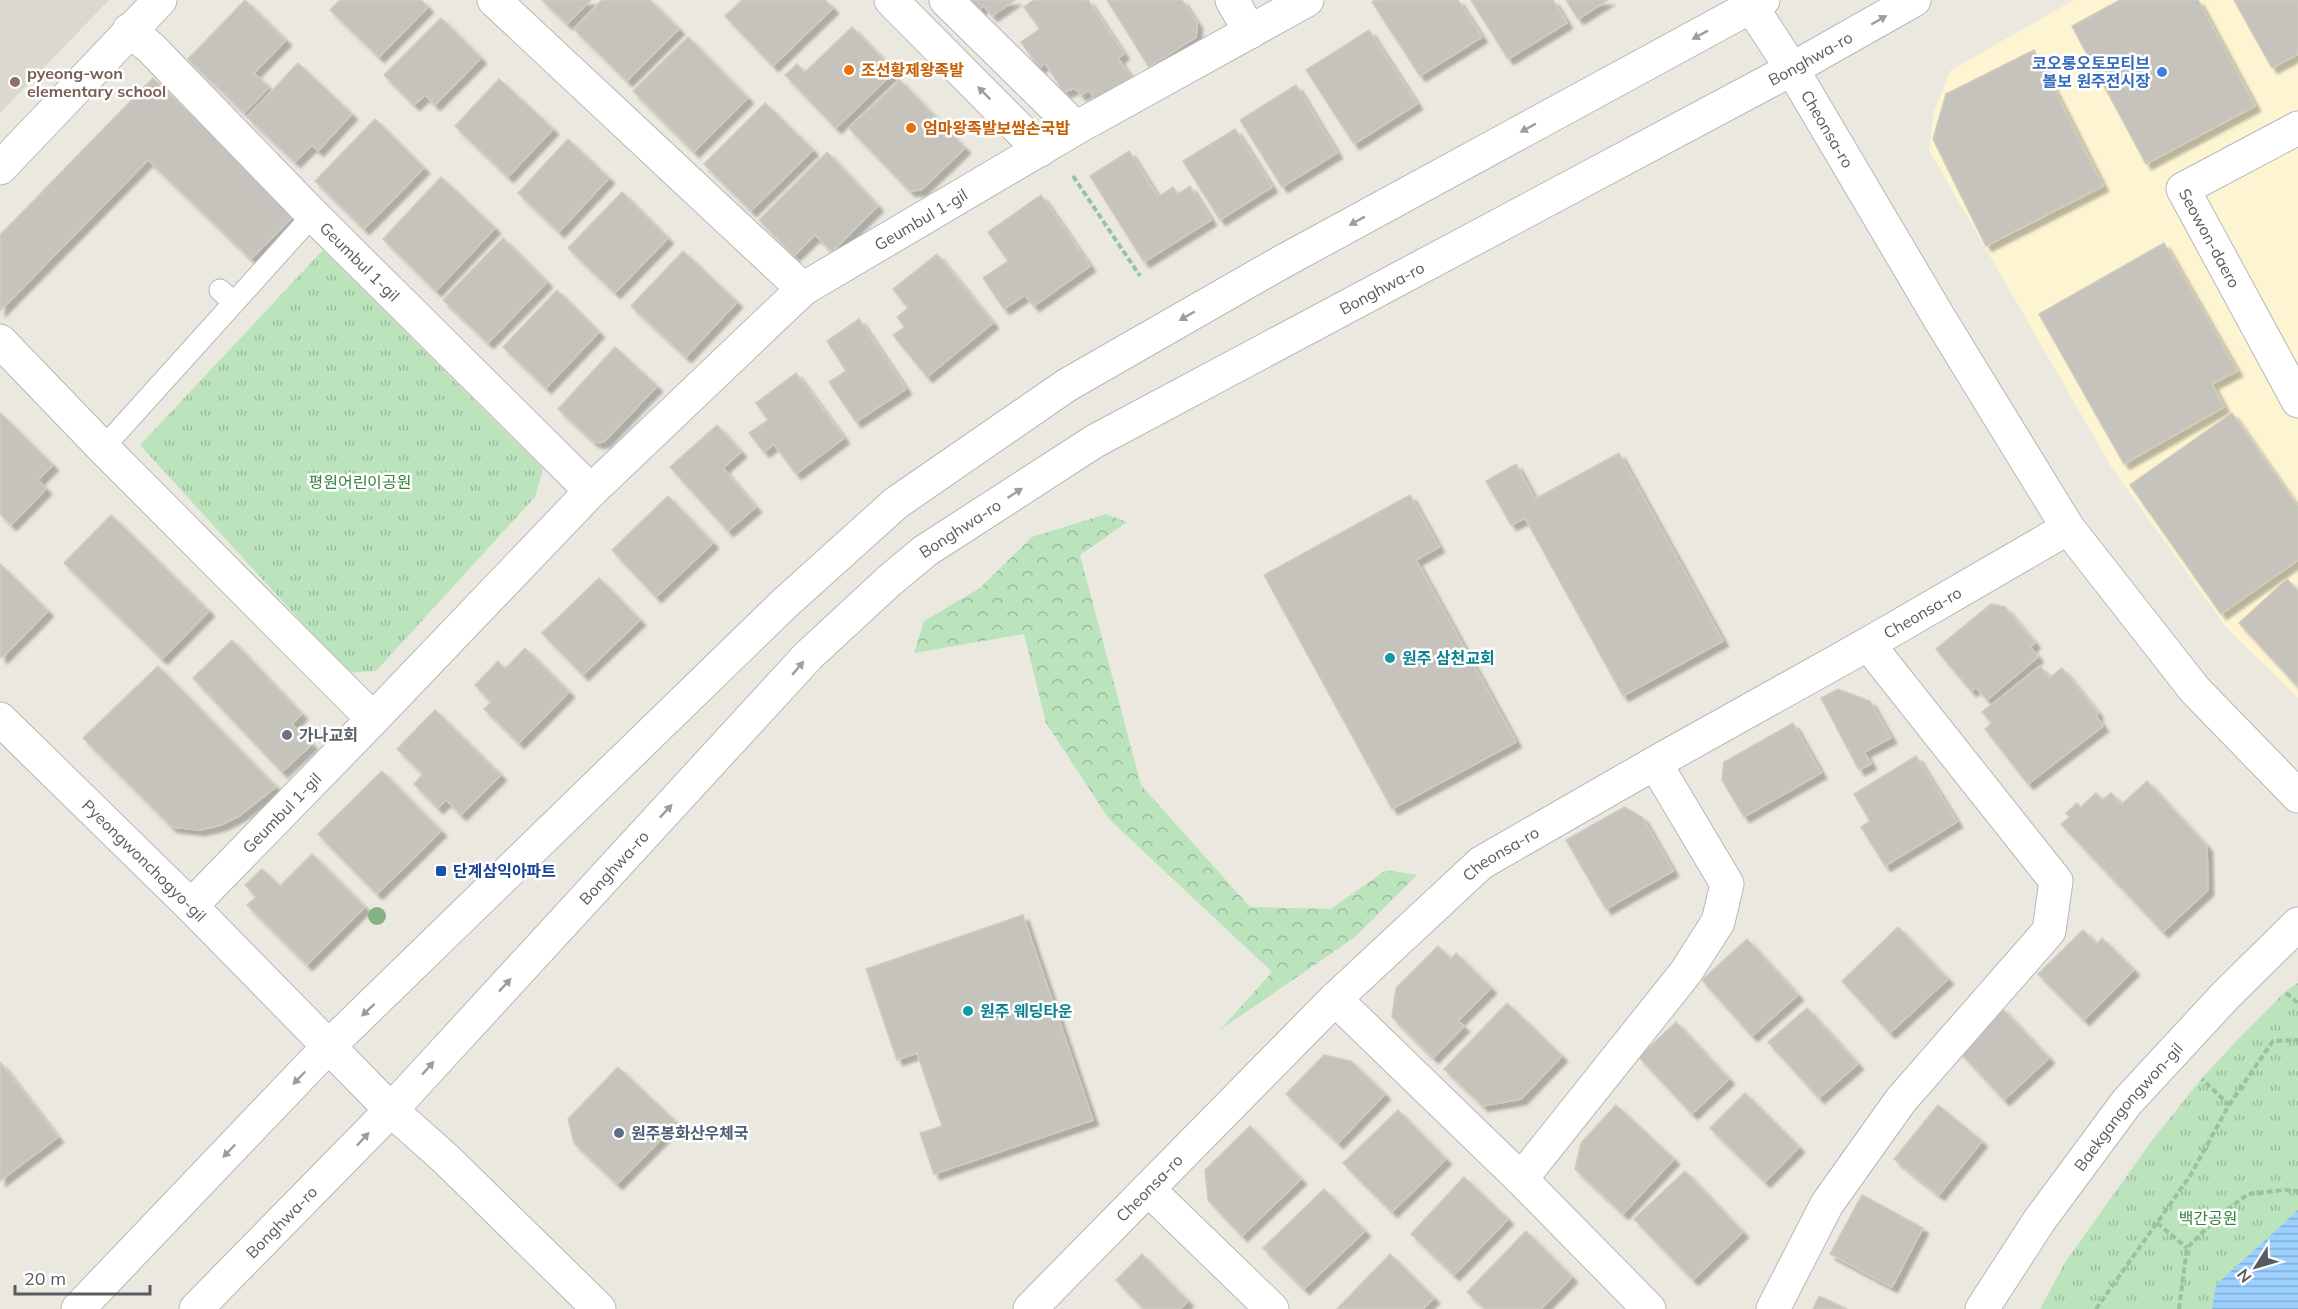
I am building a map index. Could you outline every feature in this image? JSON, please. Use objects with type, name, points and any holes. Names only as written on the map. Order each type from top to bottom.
[{"type":"street","points":[[0,168],[159,0]]},
{"type":"street","points":[[494,0],[803,289]]},
{"type":"street","points":[[891,0],[1056,140]]},
{"type":"street","points":[[946,0],[1056,140]]},
{"type":"street","points":[[1232,0],[1250,32]]},
{"type":"street","name":"Geumbul 1-gil","points":[[191,906],[373,720],[591,491],[803,289],[1056,140],[1307,0]]},
{"type":"street","name":"Bonghwa-ro","points":[[196,1309],[391,1110],[808,656],[925,551],[1095,441],[1792,69],[1914,0]]},
{"type":"street","points":[[78,1309],[328,1047],[784,604],[896,503],[1077,379],[1280,263],[1754,2]]},
{"type":"street","name":"Cheonsa-ro","points":[[1754,2],[1941,321],[2068,528],[2194,690],[2298,796]]},
{"type":"street","name":"Geumbul 1-gil","points":[[129,30],[151,48],[313,215],[591,491]]},
{"type":"street","name":"Seowon-daero","points":[[2298,128],[2183,189],[2298,401]]},
{"type":"street","points":[[0,341],[373,720]]},
{"type":"street","name":"Cheonsa-ro","points":[[1030,1309],[1335,999],[1481,863],[2068,528]]},
{"type":"street","points":[[1773,1309],[1827,1204],[1901,1100],[2049,931],[2055,881],[1868,644]]},
{"type":"street","name":"Pyeongwonchogyo-gil","points":[[0,719],[191,906],[391,1110],[446,1159],[599,1309]]},
{"type":"street","points":[[1521,1179],[1686,972],[1718,922],[1727,884],[1655,763]]},
{"type":"street","name":"Baekgangongwon-gil","points":[[1982,1309],[2039,1221],[2127,1102],[2224,996],[2298,924]]},
{"type":"street","points":[[1335,999],[1521,1179],[1649,1309]]},
{"type":"street","points":[[1148,1188],[1272,1309]]},
{"type":"lane","points":[[103,448],[227,297],[313,215]]},
{"type":"path","points":[[1056,140],[1140,276]]},
{"type":"path","points":[[2281,988],[2298,1003]]},
{"type":"path","points":[[2096,1309],[2190,1176],[2229,1105],[2273,1041],[2298,1040]]},
{"type":"path","points":[[2197,1074],[2229,1105]]},
{"type":"path","points":[[2179,1309],[2187,1248],[2220,1215],[2248,1194],[2298,1191]]},
{"type":"path","points":[[2157,1223],[2187,1248]]},
{"type":"shaded area","name":"pyeong-won elementary school","points":[[0,0],[109,0],[0,113]]},
{"type":"shaded area","points":[[2074,0],[2298,0],[2298,698],[2226,627],[2112,468],[1929,150],[1934,112],[1951,70]]},
{"type":"green space","name":"평원어린이공원","points":[[323,250],[543,469],[535,497],[376,671],[348,673],[140,445]]},
{"type":"green space","points":[[1106,514],[1127,522],[1080,555],[1141,785],[1250,907],[1331,909],[1386,870],[1417,875],[1355,937],[1220,1030],[1272,972],[1109,819],[1046,723],[1024,634],[914,653],[924,621],[980,588],[1032,537]]},
{"type":"green space","name":"백간공원","points":[[2298,983],[2298,1309],[2040,1309],[2066,1261],[2150,1143],[2202,1078],[2285,992]]},
{"type":"water","points":[[2298,1210],[2298,1309],[2212,1309],[2216,1285]]},
{"type":"building","points":[[245,0],[286,40],[254,73],[269,87],[244,113],[188,59]]},
{"type":"building","points":[[340,0],[421,0],[428,7],[379,57],[330,10]]},
{"type":"building","points":[[542,0],[591,0],[567,24]]},
{"type":"building","points":[[602,0],[650,0],[679,29],[627,81],[574,29]]},
{"type":"building","points":[[742,0],[825,0],[833,8],[773,66],[725,16]]},
{"type":"building","points":[[967,0],[1015,0],[992,16],[984,6],[975,12]]},
{"type":"building","points":[[1034,0],[1088,0],[1124,54],[1118,58],[1132,79],[1097,102],[1089,90],[1081,95],[1075,88],[1064,92],[1045,63],[1039,68],[1021,42],[1040,29],[1024,7]]},
{"type":"building","points":[[1107,0],[1182,0],[1197,23],[1196,37],[1149,67]]},
{"type":"building","points":[[1375,0],[1458,0],[1482,37],[1420,76],[1372,2]]},
{"type":"building","points":[[1471,0],[1553,0],[1567,23],[1508,59]]},
{"type":"building","points":[[1566,0],[1608,0],[1578,19]]},
{"type":"building","points":[[2120,0],[2198,0],[2255,106],[2146,164],[2072,26]]},
{"type":"building","points":[[2234,0],[2298,0],[2298,54],[2272,68]]},
{"type":"building","points":[[441,18],[481,58],[435,105],[425,95],[414,105],[384,75]]},
{"type":"building","points":[[852,27],[895,71],[836,128],[785,75],[797,64],[805,72]]},
{"type":"building","points":[[1369,30],[1417,104],[1354,144],[1306,70]]},
{"type":"building","points":[[688,37],[748,98],[694,152],[633,91]]},
{"type":"building","points":[[2034,50],[2103,186],[1986,246],[1933,139],[1946,94]]},
{"type":"building","points":[[298,63],[352,114],[318,151],[312,145],[295,162],[247,117]]},
{"type":"building","points":[[153,78],[294,215],[251,259],[148,160],[0,311],[0,235]]},
{"type":"building","points":[[499,79],[553,129],[508,177],[455,126]]},
{"type":"building","points":[[900,80],[965,148],[921,190],[910,191],[849,128]]},
{"type":"building","points":[[1296,85],[1337,153],[1282,187],[1240,120]]},
{"type":"building","points":[[765,103],[813,150],[751,211],[704,164]]},
{"type":"building","points":[[375,119],[424,168],[364,229],[315,181]]},
{"type":"building","points":[[1235,129],[1272,187],[1220,220],[1183,161]]},
{"type":"building","points":[[568,139],[609,178],[559,232],[518,193]]},
{"type":"building","points":[[1129,151],[1158,197],[1173,187],[1178,194],[1190,186],[1211,220],[1144,262],[1090,176]]},
{"type":"building","points":[[827,152],[878,206],[832,252],[815,235],[794,256],[759,220]]},
{"type":"building","points":[[441,177],[495,228],[436,291],[383,239]]},
{"type":"building","points":[[622,192],[668,238],[615,293],[568,248]]},
{"type":"building","points":[[1041,195],[1090,266],[1034,306],[1025,295],[1004,309],[983,278],[1008,261],[988,232]]},
{"type":"building","points":[[503,238],[547,282],[488,343],[443,300]]},
{"type":"building","points":[[2164,243],[2237,371],[2212,384],[2224,407],[2124,464],[2039,314]]},
{"type":"building","points":[[683,251],[737,302],[686,357],[631,306]]},
{"type":"building","points":[[937,254],[993,323],[927,377],[893,335],[905,327],[897,317],[908,308],[893,289]]},
{"type":"building","points":[[557,290],[599,332],[546,388],[503,347]]},
{"type":"building","points":[[859,319],[906,389],[856,422],[829,382],[846,371],[827,341]]},
{"type":"building","points":[[615,347],[657,386],[605,441],[599,443],[593,441],[558,409]]},
{"type":"building","points":[[796,373],[844,438],[796,474],[774,444],[764,452],[749,433],[768,420],[756,403]]},
{"type":"building","points":[[0,413],[53,465],[38,480],[46,489],[11,525],[0,514]]},
{"type":"building","points":[[2232,413],[2298,507],[2298,560],[2221,614],[2130,485]]},
{"type":"building","points":[[717,425],[741,452],[723,468],[756,507],[728,531],[670,467]]},
{"type":"building","points":[[1619,453],[1723,641],[1623,696],[1525,518],[1511,525],[1486,481],[1516,464],[1535,499]]},
{"type":"building","name":"원주 삼천교회","points":[[1410,495],[1439,547],[1416,560],[1516,742],[1392,809],[1264,575]]},
{"type":"building","points":[[668,496],[713,543],[656,597],[612,550]]},
{"type":"building","points":[[111,515],[209,611],[162,659],[64,563]]},
{"type":"building","points":[[0,564],[48,611],[2,658],[0,656]]},
{"type":"building","points":[[599,578],[640,620],[583,675],[542,633]]},
{"type":"building","points":[[2287,579],[2298,591],[2298,687],[2239,623]]},
{"type":"building","points":[[1991,604],[2005,607],[2035,643],[2030,647],[2038,657],[1987,700],[1976,687],[1971,691],[1936,649]]},
{"type":"building","points":[[232,640],[302,714],[292,724],[312,744],[282,772],[193,678]]},
{"type":"building","points":[[525,648],[569,692],[519,743],[484,709],[491,702],[475,685],[498,661],[505,669]]},
{"type":"building","points":[[158,666],[276,787],[239,816],[221,825],[200,830],[172,827],[83,738]]},
{"type":"building","points":[[2040,666],[2049,678],[2062,668],[2098,713],[2096,716],[2103,726],[2028,784],[1985,729],[1992,723],[1982,712]]},
{"type":"building","points":[[1838,689],[1870,701],[1891,738],[1864,752],[1871,764],[1859,770],[1821,698]]},
{"type":"building","points":[[435,710],[501,775],[461,815],[446,800],[438,808],[414,784],[423,774],[397,749]]},
{"type":"building","points":[[1793,723],[1821,773],[1744,817],[1722,780],[1724,762]]},
{"type":"building","points":[[1916,756],[1957,822],[1885,866],[1861,827],[1870,821],[1854,794]]},
{"type":"building","points":[[382,771],[441,831],[377,894],[318,834]]},
{"type":"building","points":[[2147,781],[2207,846],[2208,890],[2163,932],[2061,824],[2070,817],[2066,813],[2077,803],[2081,807],[2096,793],[2103,800],[2111,793],[2122,804]]},
{"type":"building","points":[[1624,807],[1642,817],[1673,871],[1606,909],[1566,840]]},
{"type":"building","points":[[312,854],[365,907],[307,965],[247,905],[256,897],[245,885],[262,869],[280,886]]},
{"type":"building","name":"원주 웨딩타운","points":[[1023,915],[1093,1120],[934,1174],[920,1133],[942,1126],[917,1053],[897,1060],[866,969]]},
{"type":"building","points":[[1898,927],[1948,979],[1890,1033],[1842,981]]},
{"type":"building","points":[[2083,930],[2097,944],[2102,938],[2134,970],[2084,1020],[2038,974]]},
{"type":"building","points":[[1747,939],[1798,995],[1752,1036],[1702,980]]},
{"type":"building","points":[[1438,946],[1451,959],[1456,953],[1491,988],[1458,1021],[1464,1026],[1433,1058],[1392,1017],[1396,988]]},
{"type":"building","points":[[1507,1003],[1562,1056],[1521,1099],[1483,1106],[1444,1069]]},
{"type":"building","points":[[2001,1007],[2049,1058],[2004,1100],[1957,1049]]},
{"type":"building","points":[[1807,1008],[1858,1064],[1819,1098],[1768,1042]]},
{"type":"building","points":[[1676,1022],[1729,1079],[1692,1114],[1639,1057]]},
{"type":"building","points":[[1324,1055],[1351,1061],[1385,1094],[1338,1143],[1286,1094]]},
{"type":"building","points":[[0,1062],[58,1137],[0,1181]]},
{"type":"building","name":"원주봉화산우체국","points":[[618,1067],[677,1123],[617,1184],[574,1143],[568,1119]]},
{"type":"building","points":[[1745,1093],[1799,1147],[1765,1182],[1710,1128]]},
{"type":"building","points":[[1616,1105],[1674,1159],[1623,1214],[1575,1169],[1581,1143]]},
{"type":"building","points":[[1938,1105],[1982,1141],[1939,1195],[1894,1159]]},
{"type":"building","points":[[1398,1110],[1446,1159],[1392,1212],[1343,1163]]},
{"type":"building","points":[[1250,1126],[1301,1179],[1242,1236],[1208,1200],[1205,1170]]},
{"type":"building","points":[[1685,1171],[1743,1232],[1693,1280],[1634,1219]]},
{"type":"building","points":[[1464,1177],[1508,1219],[1454,1275],[1411,1234]]},
{"type":"building","points":[[1324,1189],[1365,1231],[1304,1289],[1263,1248]]},
{"type":"building","points":[[1862,1195],[1923,1228],[1892,1287],[1830,1254]]},
{"type":"building","points":[[1526,1231],[1572,1277],[1541,1309],[1485,1309],[1467,1292]]},
{"type":"building","points":[[1142,1254],[1188,1301],[1180,1309],[1144,1309],[1116,1280]]},
{"type":"building","points":[[1390,1254],[1434,1298],[1423,1309],[1337,1309]]},
{"type":"building","points":[[1819,1296],[1847,1309],[1813,1309]]},
{"type":"place","name":"조선황제왕족발","points":[[849,70]]},
{"type":"place","name":"코오롱오토모티브 볼보 원주전시장","points":[[2162,72]]},
{"type":"place","name":"pyeong-won elementary school","points":[[15,82]]},
{"type":"place","name":"엄마왕족발보쌈손국밥","points":[[911,128]]},
{"type":"place","name":"원주 삼천교회","points":[[1390,658]]},
{"type":"place","name":"가나교회","points":[[287,735]]},
{"type":"place","name":"단계삼익아파트","points":[[441,871]]},
{"type":"place","name":"원주 웨딩타운","points":[[968,1011]]},
{"type":"place","name":"원주봉화산우체국","points":[[619,1133]]}]
